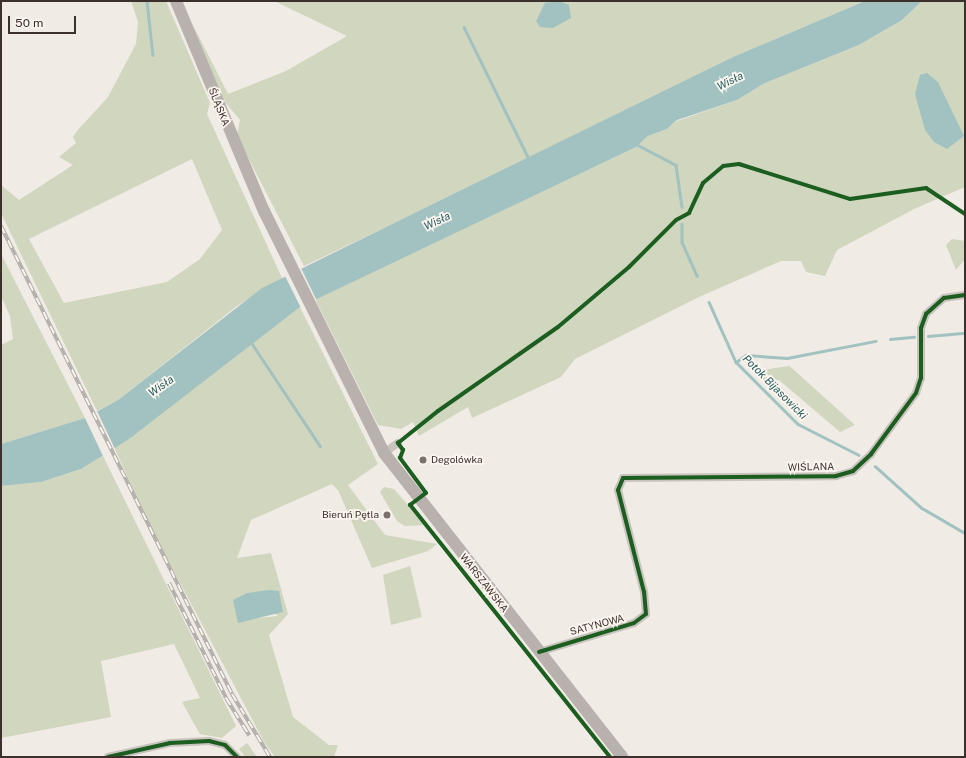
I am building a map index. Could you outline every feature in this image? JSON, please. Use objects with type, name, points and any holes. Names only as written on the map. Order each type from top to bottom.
[{"type":"main road","name":"ŚLĄSKA","points":[[176,1],[264,212],[356,402]]},
{"type":"main road","name":"WARSZAWSKA","points":[[356,402],[384,453],[622,757]]},
{"type":"street","name":"WIŚLANA","points":[[634,557],[618,490],[623,478],[836,476],[860,466],[916,393],[921,378],[921,328],[926,314],[944,298],[965,295]]},
{"type":"street","points":[[384,453],[398,443]]},
{"type":"street","name":"SATYNOWA","points":[[539,652],[642,620],[646,614],[644,592],[634,557]]},
{"type":"street","points":[[108,757],[170,743],[208,741],[225,745],[237,757]]},
{"type":"green space","points":[[131,1],[166,1],[210,103],[207,114],[282,278],[237,306],[118,400],[97,411],[1,213],[1,185],[19,200],[73,165],[59,157],[76,143],[73,137],[77,131],[108,97],[136,44],[138,22]],"holes":[[[192,159],[222,230],[200,259],[167,282],[64,303],[29,239]]]},
{"type":"green space","points":[[274,1],[865,1],[733,57],[574,138],[304,266],[237,136],[240,120],[220,96],[193,25],[228,94],[286,71],[347,36]]},
{"type":"green space","points":[[922,1],[965,1],[965,187],[914,209],[837,250],[825,276],[806,272],[801,261],[781,261],[699,297],[575,359],[561,377],[472,418],[468,407],[419,436],[413,422],[401,429],[378,425],[315,299],[636,147],[648,136],[667,129],[677,121],[737,100],[765,83],[859,45],[902,20]]},
{"type":"green space","points":[[952,239],[965,241],[965,259],[956,270],[946,245]]},
{"type":"green space","points":[[1,254],[85,418],[1,444],[1,345],[13,339],[10,316],[1,296]]},
{"type":"green space","points":[[300,307],[378,464],[348,485],[385,535],[437,544],[428,551],[372,568],[338,490],[332,484],[251,520],[237,558],[271,553],[288,614],[269,635],[293,717],[329,745],[338,745],[334,757],[275,757],[264,742],[148,522],[114,447]],"holes":[[[256,592],[278,616],[258,618],[247,593]]]},
{"type":"green space","points":[[789,366],[855,425],[840,432],[779,380],[766,383],[755,371]]},
{"type":"green space","points":[[102,454],[236,726],[222,738],[200,734],[182,702],[200,698],[174,644],[101,661],[111,717],[1,738],[1,486],[41,482],[81,469]]},
{"type":"green space","points":[[384,487],[394,489],[425,525],[405,526],[397,521],[380,492]]},
{"type":"green space","points":[[410,566],[422,617],[391,625],[383,575]]},
{"type":"green space","points":[[247,743],[257,757],[245,757],[239,749]]},
{"type":"water","points":[[559,1],[569,5],[571,18],[553,28],[540,27],[536,21],[545,3]]},
{"type":"water","name":"Wisła","points":[[865,1],[922,1],[902,20],[859,45],[765,83],[737,100],[677,120],[667,129],[648,136],[636,147],[300,307],[129,439],[81,469],[41,482],[1,486],[1,444],[85,418],[118,400],[262,288],[733,57]]},
{"type":"water","points":[[927,73],[938,82],[964,136],[947,149],[934,142],[925,130],[915,94],[920,75]]},
{"type":"water","points":[[270,590],[279,591],[283,612],[238,623],[233,600],[247,593]]},
{"type":"pier","points":[[300,266],[317,301],[301,308],[284,274]]},
{"type":"pier","points":[[96,409],[115,449],[103,456],[84,416]]},
{"type":"waterway","points":[[147,1],[153,55]]},
{"type":"waterway","points":[[464,27],[530,161]]},
{"type":"waterway","name":"Potok Bijasowicki","points":[[636,144],[676,165],[682,207]]},
{"type":"waterway","name":"Potok Bijasowicki","points":[[682,224],[682,242],[697,276]]},
{"type":"waterway","name":"Potok Bijasowicki","points":[[709,302],[736,362],[798,424],[859,455]]},
{"type":"waterway","points":[[928,336],[965,333]]},
{"type":"waterway","points":[[890,339],[914,337]]},
{"type":"waterway","points":[[736,362],[746,355],[787,358],[875,341]]},
{"type":"waterway","points":[[251,342],[320,446]]},
{"type":"waterway","name":"Potok Bijasowicki","points":[[875,466],[922,508],[965,533]]},
{"type":"railway","points":[[1,226],[232,694],[270,757]]},
{"type":"railway","points":[[169,583],[226,698],[249,735]]},
{"type":"cycle path","points":[[610,757],[410,505],[426,493],[400,458],[403,450],[398,443],[438,411],[558,327],[629,267],[676,220],[689,213],[703,183],[723,166],[739,164],[850,199],[926,188],[965,214]]},
{"type":"cycle path","points":[[539,652],[634,623],[646,614],[644,592],[618,490],[623,478],[836,476],[853,471],[871,454],[916,393],[921,378],[921,328],[926,314],[944,298],[965,295]]},
{"type":"cycle path","points":[[108,757],[170,743],[209,741],[225,745],[237,757]]},
{"type":"place","name":"Degolówka","points":[[423,460]]},
{"type":"place","name":"Bieruń Pętla","points":[[387,515]]}]
